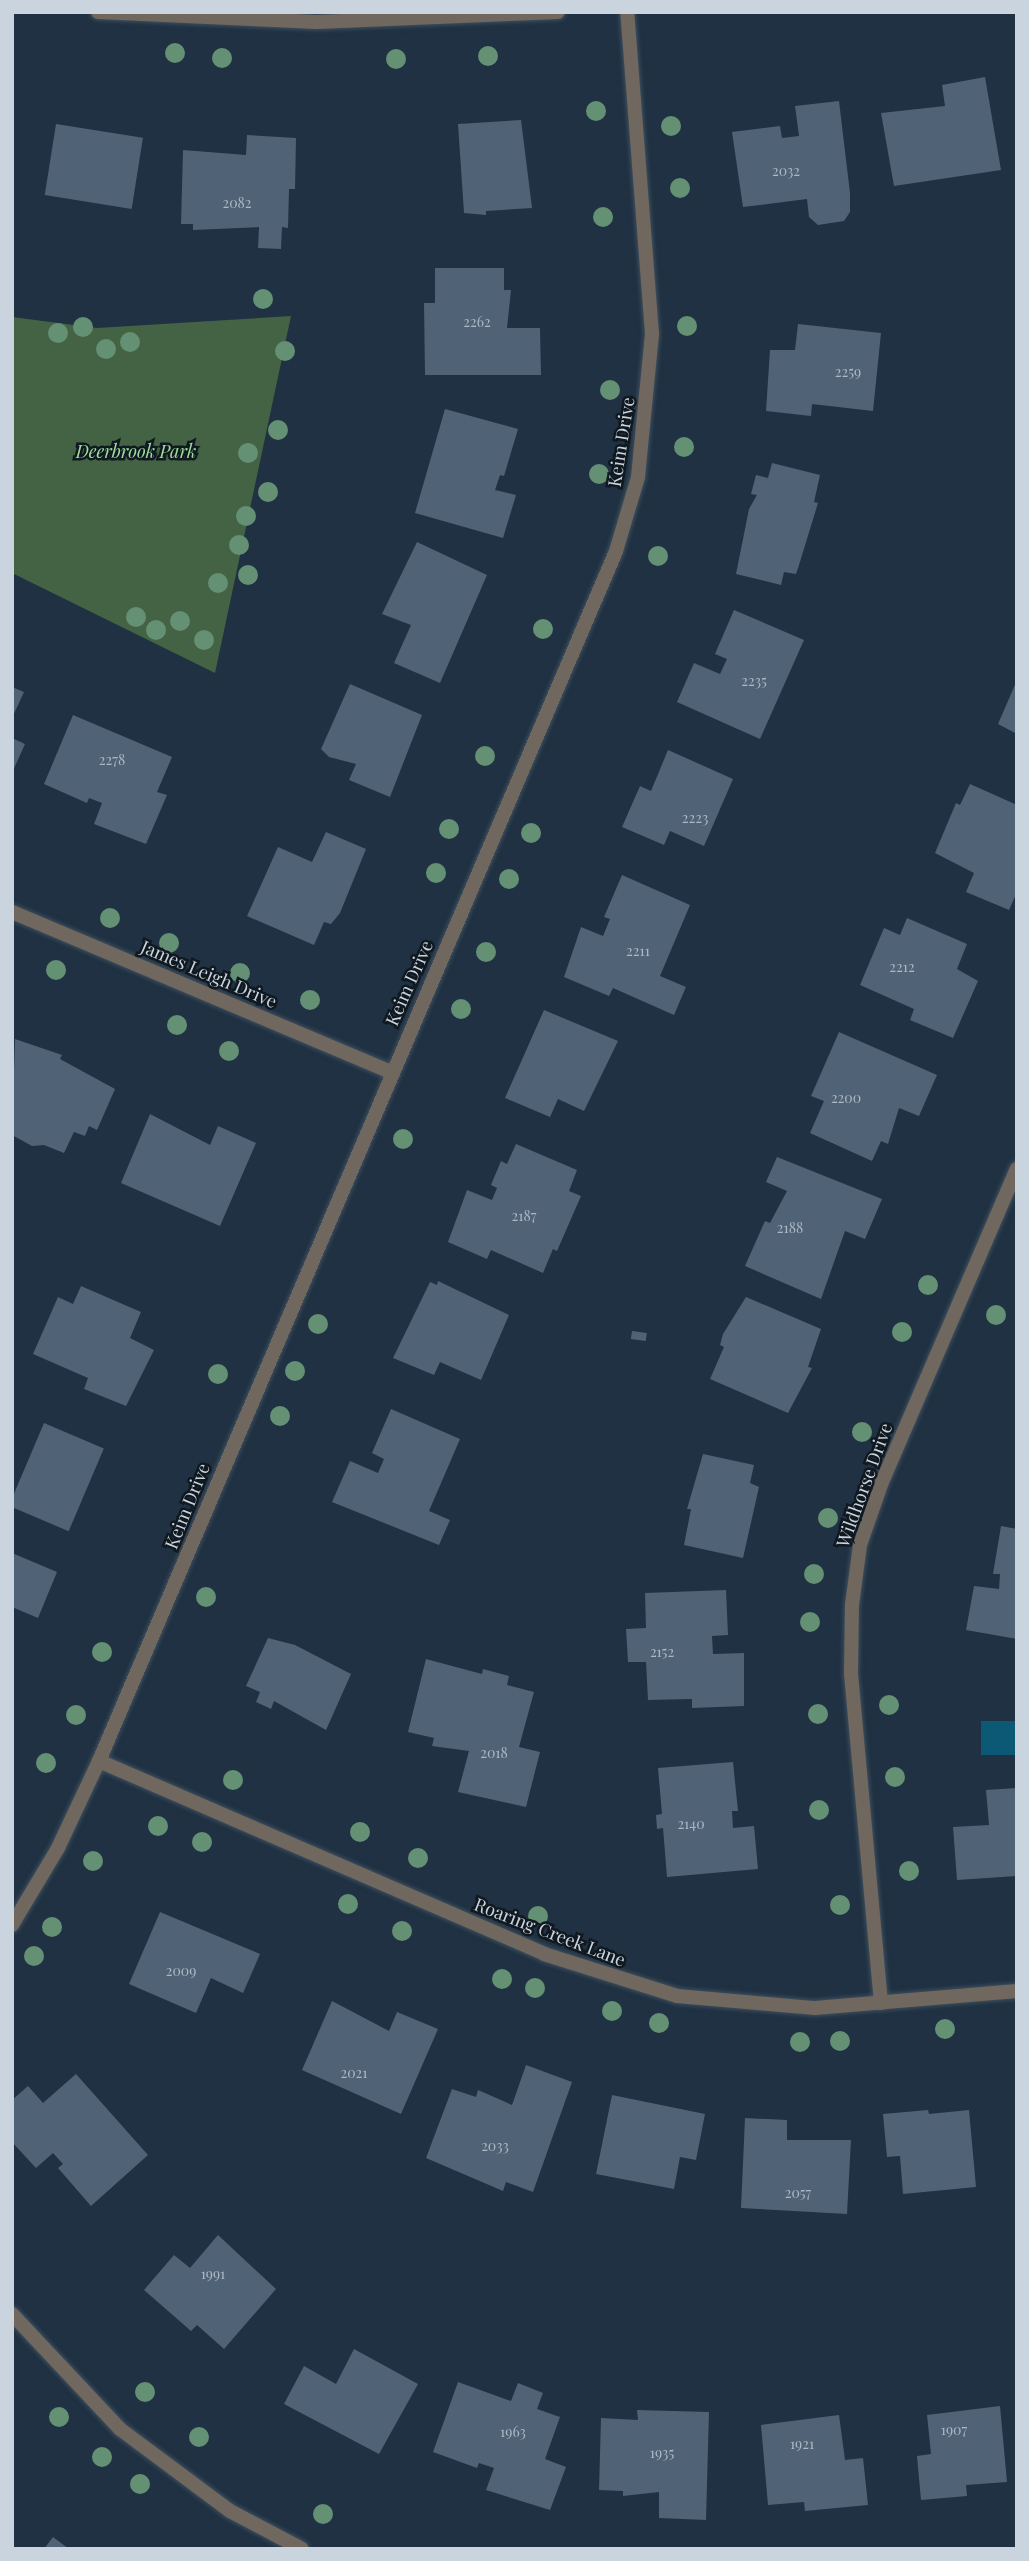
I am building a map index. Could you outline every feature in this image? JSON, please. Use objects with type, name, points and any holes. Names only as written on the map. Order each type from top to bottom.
[{"type":"street","points":[[98,12],[317,22],[558,12]]},
{"type":"street","name":"Keim Drive","points":[[12,1925],[58,1848],[99,1761],[390,1072],[589,622],[638,477],[652,334],[627,12]]},
{"type":"street","name":"James Leigh Drive","points":[[12,912],[390,1072]]},
{"type":"street","name":"Wildhorse Drive","points":[[881,2003],[851,1674],[860,1545],[887,1469],[1017,1169]]},
{"type":"street","name":"Roaring Creek Lane","points":[[99,1761],[544,1954],[609,1978],[677,1996],[751,2006],[815,2008],[1017,1992]]},
{"type":"street","points":[[12,2314],[120,2429],[230,2511],[302,2549]]},
{"type":"green space","name":"Deerbrook Park","points":[[291,316],[215,673],[12,573],[12,317],[97,328]]},
{"type":"water","points":[[981,1721],[1017,1721],[1017,1755],[981,1755]]},
{"type":"building","points":[[985,77],[1001,170],[894,186],[881,113],[945,106],[942,85]]},
{"type":"building","points":[[839,101],[850,193],[850,212],[844,221],[818,225],[809,217],[807,199],[743,207],[732,132],[780,126],[782,138],[799,136],[795,106]]},
{"type":"building","points":[[521,120],[532,208],[486,211],[486,215],[464,213],[458,124]]},
{"type":"building","points":[[56,124],[143,138],[132,209],[45,195]]},
{"type":"building","points":[[247,135],[296,138],[295,189],[289,189],[288,228],[282,227],[281,249],[258,248],[259,227],[193,230],[193,224],[181,224],[183,150],[246,155]]},
{"type":"building","points":[[435,268],[504,268],[504,290],[511,290],[507,328],[540,328],[541,375],[425,375],[424,303],[435,303]]},
{"type":"building","points":[[798,324],[881,333],[873,411],[812,404],[811,416],[766,411],[770,350],[795,350]]},
{"type":"building","points":[[445,409],[518,429],[504,476],[500,475],[495,490],[516,495],[503,538],[415,513]]},
{"type":"building","points":[[772,463],[820,475],[814,502],[818,503],[796,574],[784,572],[781,585],[736,574],[749,509],[757,495],[751,494],[756,475],[768,478]]},
{"type":"building","points":[[417,542],[487,575],[440,683],[394,663],[411,625],[382,614]]},
{"type":"building","points":[[734,610],[804,640],[760,739],[677,702],[694,663],[720,674],[727,659],[715,654]]},
{"type":"building","points":[[1017,680],[1017,734],[998,724]]},
{"type":"building","points":[[350,684],[422,715],[390,797],[349,780],[356,764],[329,757],[321,749]]},
{"type":"building","points":[[12,687],[24,692],[12,718]]},
{"type":"building","points":[[73,715],[172,757],[157,792],[167,795],[146,844],[94,824],[102,803],[89,798],[87,803],[44,784]]},
{"type":"building","points":[[12,738],[25,744],[12,773]]},
{"type":"building","points":[[668,750],[733,779],[704,846],[670,831],[664,845],[622,827],[640,786],[651,791]]},
{"type":"building","points":[[970,784],[1017,805],[1017,892],[1009,910],[966,892],[974,873],[935,853],[956,803],[960,805]]},
{"type":"building","points":[[326,832],[366,849],[340,913],[331,924],[324,922],[314,945],[247,916],[278,847],[312,862]]},
{"type":"building","points":[[622,875],[690,905],[660,976],[686,987],[674,1015],[613,988],[609,996],[564,977],[581,927],[603,936],[610,919],[604,917]]},
{"type":"building","points":[[907,918],[967,944],[957,969],[978,981],[953,1038],[910,1020],[914,1009],[860,985],[884,928],[900,935]]},
{"type":"building","points":[[544,1010],[618,1041],[584,1111],[558,1099],[550,1117],[505,1098]]},
{"type":"building","points":[[839,1032],[937,1075],[919,1116],[899,1108],[888,1144],[881,1141],[872,1161],[810,1133],[824,1101],[811,1096]]},
{"type":"building","points":[[15,1039],[62,1055],[60,1059],[115,1089],[97,1130],[89,1126],[85,1136],[74,1132],[64,1153],[44,1145],[32,1146],[12,1135]]},
{"type":"building","points":[[150,1114],[210,1145],[218,1126],[256,1143],[220,1226],[121,1183]]},
{"type":"building","points":[[516,1144],[577,1170],[569,1191],[581,1196],[557,1251],[553,1249],[543,1273],[491,1250],[487,1259],[448,1242],[467,1190],[492,1200],[497,1188],[491,1185],[501,1161],[507,1164]]},
{"type":"building","points":[[777,1157],[882,1199],[865,1239],[845,1231],[821,1299],[745,1266],[765,1221],[770,1223],[787,1191],[766,1182]]},
{"type":"building","points":[[438,1281],[509,1315],[481,1380],[440,1362],[434,1375],[393,1358],[430,1282],[437,1285]]},
{"type":"building","points":[[81,1286],[141,1312],[130,1338],[154,1350],[126,1406],[84,1389],[88,1378],[33,1354],[58,1297],[73,1304]]},
{"type":"building","points":[[746,1297],[821,1329],[808,1367],[812,1368],[788,1413],[710,1379],[724,1347],[720,1345],[723,1334]]},
{"type":"building","points":[[632,1331],[647,1333],[646,1341],[631,1339]]},
{"type":"building","points":[[391,1409],[460,1439],[429,1511],[450,1520],[439,1545],[332,1502],[350,1461],[378,1473],[384,1459],[372,1453]]},
{"type":"building","points":[[44,1423],[104,1448],[69,1531],[12,1507],[12,1498]]},
{"type":"building","points":[[703,1454],[754,1465],[750,1483],[759,1487],[743,1558],[684,1545],[691,1509],[687,1509]]},
{"type":"building","points":[[1001,1526],[1017,1529],[1017,1639],[966,1630],[974,1586],[999,1589],[1000,1574],[993,1574]]},
{"type":"building","points":[[12,1553],[57,1572],[38,1618],[12,1607]]},
{"type":"building","points":[[726,1590],[728,1635],[712,1636],[713,1654],[744,1653],[744,1706],[692,1708],[692,1699],[648,1700],[646,1662],[628,1662],[626,1629],[646,1628],[645,1593]]},
{"type":"building","points":[[268,1638],[295,1645],[351,1674],[326,1730],[274,1701],[271,1709],[256,1702],[260,1692],[246,1686]]},
{"type":"building","points":[[426,1659],[482,1674],[483,1669],[509,1676],[507,1685],[534,1692],[519,1747],[540,1752],[526,1807],[458,1792],[469,1751],[432,1746],[434,1738],[408,1732]]},
{"type":"building","points":[[733,1762],[738,1811],[732,1811],[733,1828],[754,1826],[758,1869],[667,1877],[663,1828],[657,1829],[656,1815],[662,1814],[658,1768]]},
{"type":"building","points":[[1017,1788],[1017,1876],[957,1880],[953,1827],[989,1825],[986,1790]]},
{"type":"building","points":[[160,1912],[260,1954],[243,1993],[211,1978],[196,2013],[129,1984]]},
{"type":"building","points":[[332,2001],[389,2031],[397,2012],[438,2029],[401,2114],[302,2070]]},
{"type":"building","points":[[526,2065],[572,2082],[533,2192],[506,2182],[503,2191],[426,2158],[452,2089],[476,2097],[478,2090],[512,2105]]},
{"type":"building","points":[[76,2074],[148,2155],[91,2206],[58,2168],[63,2164],[53,2153],[36,2168],[12,2142],[12,2100],[28,2086],[43,2103]]},
{"type":"building","points":[[612,2095],[705,2114],[696,2160],[680,2157],[674,2189],[596,2174]]},
{"type":"building","points":[[928,2110],[929,2114],[969,2110],[976,2187],[903,2194],[900,2156],[887,2157],[883,2114]]},
{"type":"building","points":[[745,2118],[787,2120],[787,2140],[851,2140],[847,2214],[741,2208]]},
{"type":"building","points":[[218,2235],[276,2289],[224,2349],[197,2325],[191,2331],[144,2290],[174,2255],[190,2268]]},
{"type":"building","points":[[354,2349],[418,2384],[379,2454],[284,2404],[304,2366],[336,2384]]},
{"type":"building","points":[[458,2382],[511,2401],[518,2383],[543,2393],[537,2409],[560,2417],[545,2459],[566,2467],[550,2510],[486,2490],[494,2468],[479,2463],[477,2468],[433,2452]]},
{"type":"building","points":[[1000,2406],[1007,2482],[966,2485],[967,2496],[921,2500],[917,2456],[931,2454],[927,2415]]},
{"type":"building","points":[[637,2410],[709,2412],[706,2520],[659,2518],[659,2492],[623,2496],[623,2491],[599,2490],[601,2418],[638,2420]]},
{"type":"building","points":[[839,2415],[845,2460],[863,2458],[868,2505],[805,2511],[804,2502],[768,2505],[761,2425]]},
{"type":"building","points":[[53,2537],[69,2549],[44,2549]]}]
